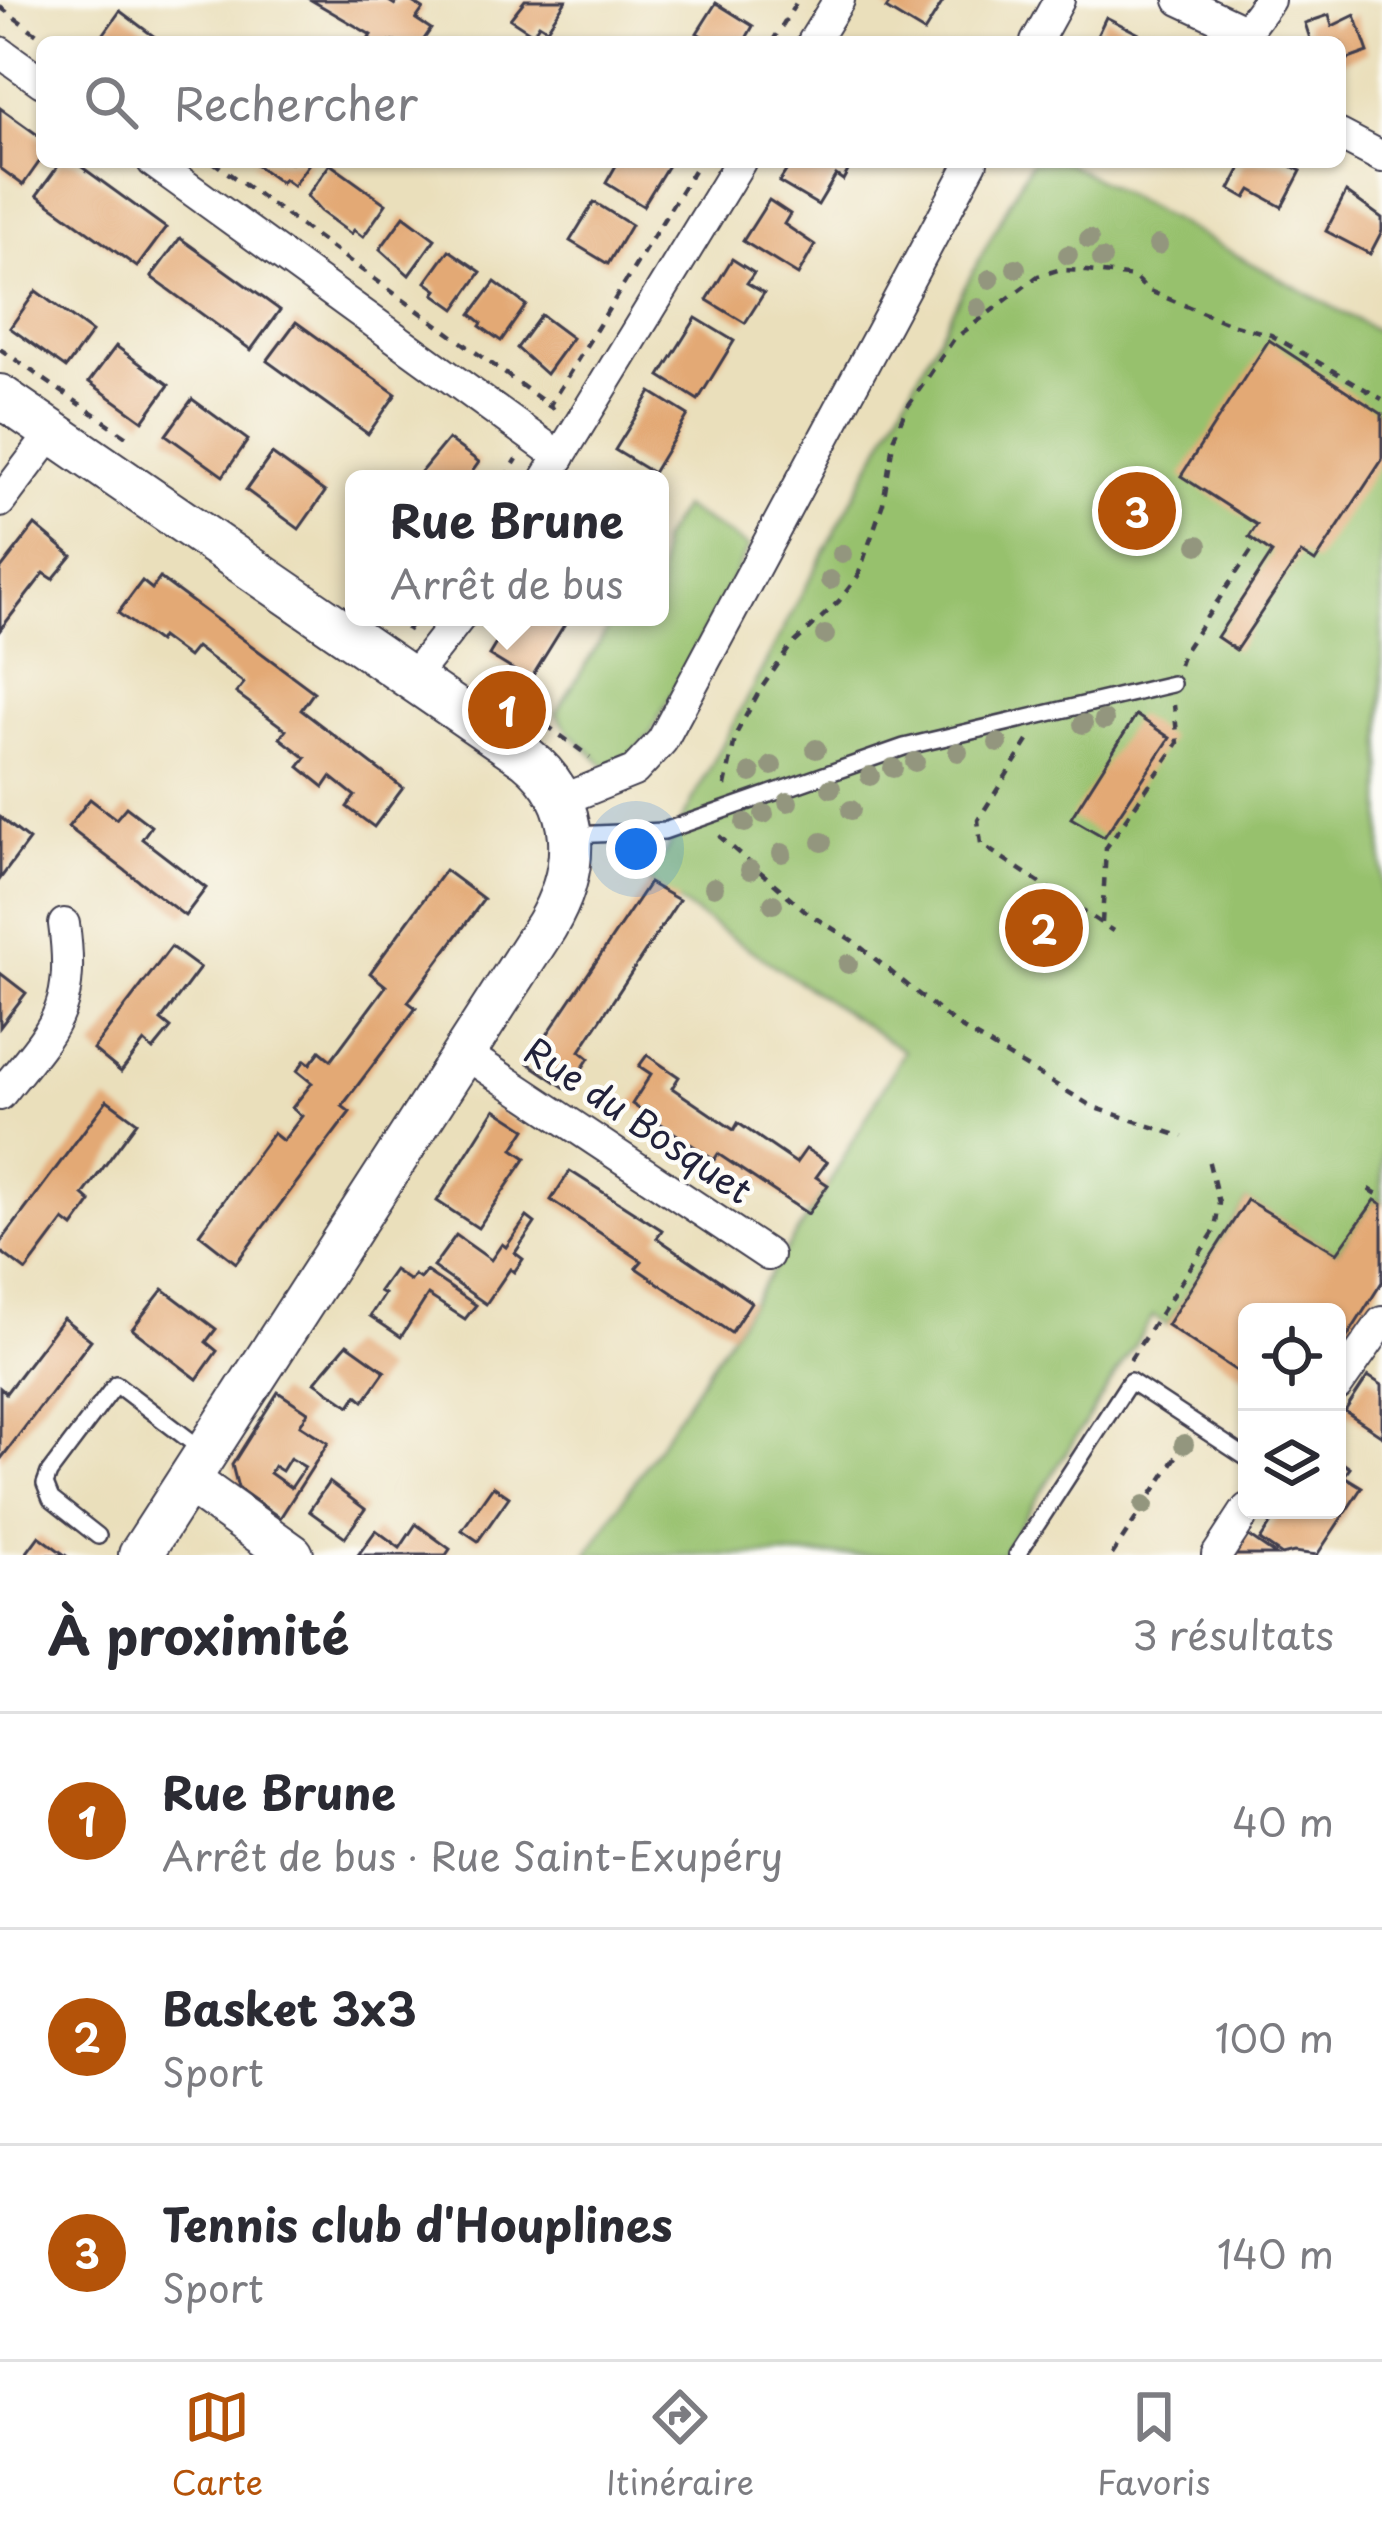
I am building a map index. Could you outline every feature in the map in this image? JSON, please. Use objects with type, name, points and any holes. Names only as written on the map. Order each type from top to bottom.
[{"type":"street","points":[[817,36],[839,0]]},
{"type":"street","points":[[1039,36],[1059,0]]},
{"type":"street","points":[[1180,0],[1247,36]]},
{"type":"street","points":[[1250,36],[1269,0]]},
{"type":"street","points":[[0,52],[36,78]]},
{"type":"street","points":[[1346,138],[1382,157]]},
{"type":"street","points":[[161,168],[532,436],[553,468],[736,168]]},
{"type":"street","points":[[566,818],[645,762],[662,741],[969,168]]},
{"type":"street","points":[[0,396],[527,758],[550,779],[566,818],[572,859],[562,898],[140,1555]]},
{"type":"street","points":[[0,502],[52,433]]},
{"type":"street","points":[[412,678],[453,626]]},
{"type":"street","points":[[0,1095],[52,1029],[66,1002],[70,966],[64,924]]},
{"type":"street","name":"Rue du Bosquet","points":[[464,1053],[768,1255]]},
{"type":"street","points":[[1346,1373],[1382,1322]]},
{"type":"street","points":[[198,1468],[292,1555]]},
{"type":"street","points":[[1217,1555],[1240,1519]]},
{"type":"lane","points":[[566,818],[664,831],[904,747],[1172,684]]},
{"type":"lane","points":[[1017,1555],[1130,1382],[1238,1452]]},
{"type":"lane","points":[[98,1536],[56,1504],[45,1484],[116,1384],[198,1468]]},
{"type":"path","points":[[776,36],[798,0]]},
{"type":"path","points":[[0,7],[40,36]]},
{"type":"path","points":[[221,168],[579,426]]},
{"type":"path","points":[[510,470],[695,168]]},
{"type":"path","points":[[732,808],[725,785],[736,734],[790,647],[839,602],[858,576],[883,502],[894,436],[906,409],[954,340],[1038,276],[1058,270],[1134,277],[1147,290],[1271,335],[1382,399]]},
{"type":"path","points":[[1102,923],[1106,848],[1178,743],[1172,684],[1183,652],[1257,542]]},
{"type":"path","points":[[1046,712],[978,820],[981,844],[1114,931]]},
{"type":"path","points":[[707,818],[722,841],[763,877],[853,941],[958,1026],[1093,1107],[1183,1137]]},
{"type":"path","points":[[1130,1382],[1123,1371],[1215,1230],[1219,1203],[1208,1159]]},
{"type":"path","points":[[1369,1189],[1382,1197]]},
{"type":"path","points":[[1112,1555],[1197,1425]]},
{"type":"green space","points":[[1028,168],[1076,168],[1382,334],[1382,1204],[1375,1200],[1337,1253],[1247,1201],[1167,1325],[1153,1316],[1001,1555],[587,1555],[828,1185],[904,1051],[649,883]]},
{"type":"green space","points":[[682,507],[749,547],[651,733],[624,762],[605,766],[556,713],[609,626],[669,626],[669,528]]},
{"type":"building","points":[[311,0],[387,0],[395,5],[398,0],[409,0],[423,9],[416,19],[431,29],[426,36],[371,35]]},
{"type":"building","points":[[525,0],[566,0],[547,29],[539,24],[533,34],[510,19]]},
{"type":"building","points":[[892,0],[944,0],[924,32],[886,9]]},
{"type":"building","points":[[716,3],[753,26],[747,36],[697,33]]},
{"type":"building","points":[[120,11],[154,36],[102,36]]},
{"type":"building","points":[[1329,15],[1332,26],[1355,15],[1368,52],[1346,60],[1346,36],[1309,36],[1305,23]]},
{"type":"building","points":[[1106,17],[1139,34],[1138,36],[1097,36]]},
{"type":"building","points":[[0,108],[36,134],[36,167],[23,185],[0,168]]},
{"type":"building","points":[[57,168],[83,168],[166,228],[137,267],[37,195]]},
{"type":"building","points":[[260,168],[306,168],[293,186],[284,179],[281,183]]},
{"type":"building","points":[[327,168],[336,168],[386,204],[363,237],[354,230],[351,234],[307,196]]},
{"type":"building","points":[[615,168],[666,168],[643,206],[606,183]]},
{"type":"building","points":[[788,168],[849,169],[843,180],[836,175],[818,205],[779,182]]},
{"type":"building","points":[[1241,168],[1301,171],[1282,207],[1251,190],[1246,198],[1230,189]]},
{"type":"building","points":[[1346,192],[1382,218],[1382,231],[1370,254],[1326,231]]},
{"type":"building","points":[[769,200],[790,214],[784,224],[815,245],[798,275],[743,241]]},
{"type":"building","points":[[594,202],[631,225],[608,264],[570,241]]},
{"type":"building","points":[[404,216],[435,239],[409,275],[380,249]]},
{"type":"building","points":[[180,238],[280,310],[251,350],[151,277]]},
{"type":"building","points":[[449,250],[481,272],[455,309],[426,282]]},
{"type":"building","points":[[732,259],[754,273],[747,283],[764,293],[745,323],[707,300]]},
{"type":"building","points":[[495,282],[526,305],[501,341],[471,314]]},
{"type":"building","points":[[36,291],[92,332],[66,368],[10,328]]},
{"type":"building","points":[[541,315],[572,338],[546,374],[517,348]]},
{"type":"building","points":[[696,318],[734,341],[698,400],[660,376]]},
{"type":"building","points":[[296,322],[396,394],[368,434],[267,361]]},
{"type":"building","points":[[1269,340],[1382,414],[1382,460],[1315,562],[1301,553],[1236,650],[1217,637],[1272,553],[1249,537],[1257,525],[1181,476]]},
{"type":"building","points":[[116,346],[169,385],[143,421],[89,382]]},
{"type":"building","points":[[651,392],[688,415],[655,470],[615,450]]},
{"type":"building","points":[[192,399],[248,440],[223,476],[166,435]]},
{"type":"building","points":[[448,439],[479,462],[473,470],[422,470]]},
{"type":"building","points":[[272,454],[325,492],[299,529],[246,490]]},
{"type":"building","points":[[35,525],[72,556],[53,579],[44,573],[0,630],[0,570]]},
{"type":"building","points":[[160,578],[314,692],[301,710],[403,788],[374,827],[347,807],[355,796],[331,777],[324,787],[299,767],[306,758],[280,738],[286,730],[236,693],[244,683],[196,647],[188,657],[118,613],[142,581],[152,589]]},
{"type":"building","points":[[507,626],[563,626],[530,680],[489,655]]},
{"type":"building","points":[[1136,715],[1170,738],[1104,837],[1071,818]]},
{"type":"building","points":[[90,799],[116,819],[126,807],[151,826],[142,839],[206,888],[185,916],[68,827]]},
{"type":"building","points":[[0,817],[29,840],[0,879]]},
{"type":"building","points":[[445,870],[484,899],[408,1002],[416,1008],[342,1106],[350,1112],[236,1263],[199,1234],[273,1133],[283,1141],[302,1116],[292,1108],[312,1083],[297,1071],[320,1051],[331,1060],[386,986],[370,973]]},
{"type":"building","points":[[649,883],[679,900],[580,1051],[589,1058],[568,1090],[528,1063]]},
{"type":"building","points":[[171,947],[200,968],[161,1020],[171,1028],[153,1050],[144,1042],[121,1072],[93,1049]]},
{"type":"building","points":[[0,973],[26,993],[0,1027]]},
{"type":"building","points":[[647,1055],[679,1077],[672,1088],[734,1130],[738,1123],[796,1163],[806,1149],[827,1162],[816,1177],[828,1185],[808,1214],[718,1154],[714,1160],[632,1104],[651,1074],[639,1066]]},
{"type":"building","points":[[107,1100],[137,1122],[83,1195],[91,1202],[73,1227],[64,1220],[26,1271],[0,1251],[0,1243]]},
{"type":"building","points":[[495,1109],[526,1129],[513,1149],[526,1158],[478,1228],[437,1201]]},
{"type":"building","points":[[570,1171],[662,1230],[657,1238],[751,1302],[731,1333],[636,1268],[642,1261],[551,1200]]},
{"type":"building","points":[[1247,1200],[1337,1253],[1375,1200],[1382,1204],[1382,1282],[1346,1339],[1346,1303],[1238,1303],[1238,1372],[1167,1325]]},
{"type":"building","points":[[527,1217],[535,1223],[515,1253],[523,1259],[514,1272],[510,1269],[486,1304],[433,1267],[456,1235],[491,1260]]},
{"type":"building","points":[[394,1270],[410,1281],[414,1275],[420,1279],[426,1271],[476,1305],[465,1319],[428,1295],[401,1337],[370,1316]]},
{"type":"building","points":[[163,1289],[216,1329],[206,1342],[217,1351],[197,1379],[132,1329]]},
{"type":"building","points":[[63,1318],[91,1340],[0,1460],[0,1388],[6,1393]]},
{"type":"building","points":[[347,1344],[385,1371],[364,1401],[357,1395],[350,1406],[315,1382]]},
{"type":"building","points":[[1368,1376],[1382,1385],[1382,1436],[1346,1412]]},
{"type":"building","points":[[278,1392],[308,1412],[300,1425],[328,1443],[280,1518],[238,1488],[232,1465]],"holes":[[[290,1458],[305,1467],[291,1488],[270,1473],[274,1466],[282,1471]]]},
{"type":"building","points":[[1346,1477],[1362,1487],[1346,1511]]},
{"type":"building","points":[[329,1482],[365,1509],[345,1537],[309,1511]]},
{"type":"building","points":[[493,1486],[509,1497],[478,1541],[462,1530]]},
{"type":"building","points":[[1274,1519],[1341,1519],[1317,1555],[1282,1555],[1260,1540]]},
{"type":"building","points":[[416,1524],[450,1549],[446,1555],[358,1555],[376,1530],[400,1548]]},
{"type":"building","points":[[1244,1533],[1276,1555],[1229,1555]]},
{"type":"building","points":[[39,1536],[65,1555],[25,1555]]},
{"type":"place","name":"Tennis club d'Houplines","points":[[1137,511]]},
{"type":"place","name":"Rue Brune","points":[[507,710]]},
{"type":"place","name":"Basket 3x3","points":[[1044,928]]}]
